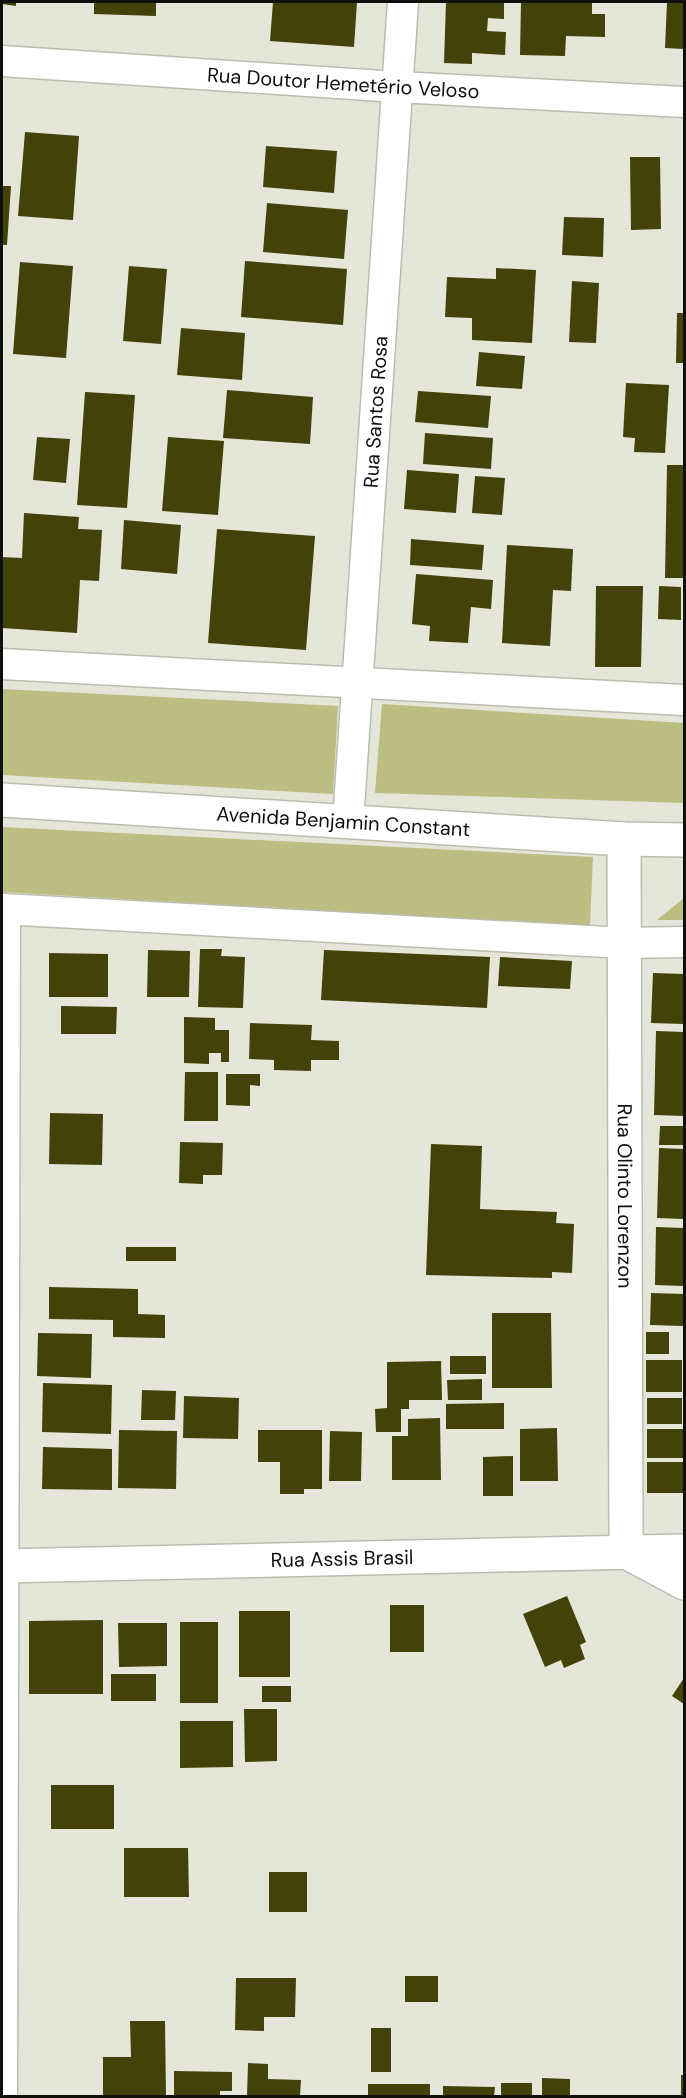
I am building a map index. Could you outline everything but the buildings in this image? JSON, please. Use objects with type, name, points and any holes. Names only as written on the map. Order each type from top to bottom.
[{"type":"street","name":"Rua Santos Rosa","points":[[348,822],[403,2]]},
{"type":"street","name":"Rua Doutor Hemetério Veloso","points":[[2,61],[398,87],[684,102]]},
{"type":"street","points":[[2,664],[684,700]]},
{"type":"street","name":"Avenida Benjamin Constant","points":[[2,800],[624,839],[684,840]]},
{"type":"street","name":"Rua Olinto Lorenzon","points":[[624,839],[626,1552]]},
{"type":"street","points":[[2,2097],[3,909],[625,943],[684,942]]},
{"type":"street","name":"Rua Assis Brasil","points":[[2,1566],[684,1551]]},
{"type":"street","points":[[626,1552],[684,1583]]},
{"type":"green space","points":[[2,689],[338,706],[333,794],[2,775]]},
{"type":"green space","points":[[382,704],[684,723],[684,803],[375,793]]},
{"type":"green space","points":[[2,827],[593,857],[590,926],[2,892]]},
{"type":"green space","points":[[684,898],[684,920],[657,920]]}]
